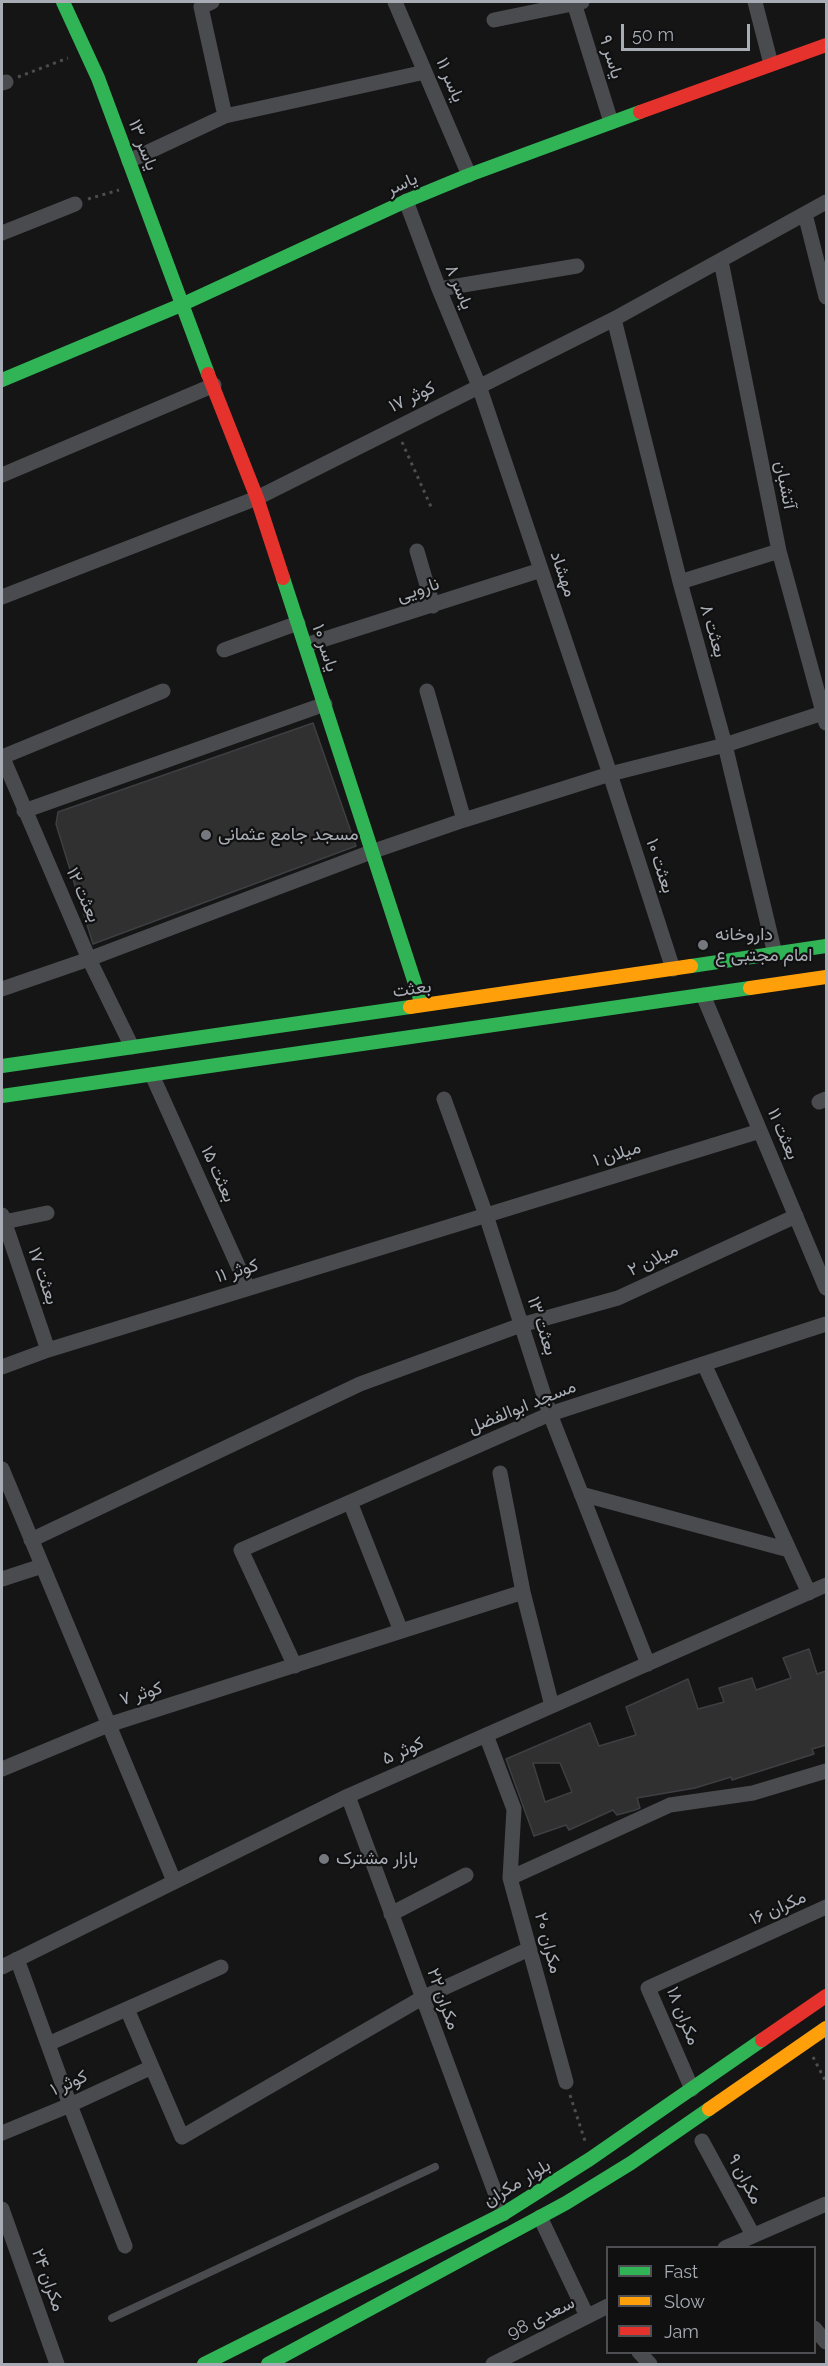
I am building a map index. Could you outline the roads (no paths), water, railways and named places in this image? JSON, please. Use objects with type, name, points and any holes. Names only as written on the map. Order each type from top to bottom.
[{"type":"street","name":"یاسر ۱۳","points":[[63,2],[87,50],[182,306]]},
{"type":"street","points":[[212,2],[201,7],[225,116]]},
{"type":"street","name":"یاسر ۱۱","points":[[395,2],[469,175]]},
{"type":"street","points":[[494,20],[578,2]]},
{"type":"street","name":"یاسر ۹","points":[[578,2],[611,122]]},
{"type":"street","points":[[755,2],[771,64]]},
{"type":"street","name":"یاسر","points":[[2,380],[182,306],[406,201],[469,175],[826,45]]},
{"type":"street","points":[[129,161],[225,116],[425,72]]},
{"type":"street","name":"یاسر ۸","points":[[406,201],[479,386]]},
{"type":"street","name":"کوثر ۱۷","points":[[2,597],[257,498],[614,319],[826,202]]},
{"type":"street","points":[[2,233],[75,204]]},
{"type":"street","points":[[805,214],[826,297]]},
{"type":"street","name":"آتشبان","points":[[721,261],[778,551],[826,716]]},
{"type":"street","points":[[439,289],[577,266]]},
{"type":"street","name":"یاسر ۱۰","points":[[182,306],[257,498],[422,1005]]},
{"type":"street","name":"بعثت ۸","points":[[614,319],[680,582],[725,745],[775,954]]},
{"type":"street","points":[[2,475],[214,385]]},
{"type":"street","name":"مهشاد","points":[[479,386],[610,774]]},
{"type":"street","points":[[417,551],[433,606]]},
{"type":"street","points":[[680,582],[778,551]]},
{"type":"street","name":"نارویی","points":[[306,645],[541,570]]},
{"type":"street","points":[[224,650],[298,623]]},
{"type":"street","points":[[2,756],[162,691]]},
{"type":"street","points":[[427,691],[464,820]]},
{"type":"street","points":[[24,811],[325,704]]},
{"type":"street","points":[[2,989],[89,959],[371,852],[464,820],[610,774],[725,745],[826,716]]},
{"type":"street","name":"بعثت ۱۲","points":[[2,756],[89,959],[132,1047]]},
{"type":"street","name":"بعثت ۱۰","points":[[610,774],[673,969]]},
{"type":"street","name":"بعثت","points":[[2,1096],[132,1047],[826,946]]},
{"type":"street","name":"بعثت","points":[[2,1066],[152,1075],[826,977]]},
{"type":"street","name":"بعثت ۱۱","points":[[703,995],[826,1288]]},
{"type":"street","name":"بعثت ۱۵","points":[[152,1075],[248,1288]]},
{"type":"street","name":"بعثت ۱۳","points":[[444,1099],[486,1215],[550,1414],[648,1664]]},
{"type":"street","name":"میلان ۱","points":[[486,1215],[760,1131]]},
{"type":"street","points":[[3,1219],[47,1213]]},
{"type":"street","name":"کوثر ۱۱","points":[[2,1367],[48,1350],[486,1215]]},
{"type":"street","name":"میلان ۲","points":[[31,1540],[360,1384],[522,1325],[618,1298],[796,1216]]},
{"type":"street","name":"بعثت ۱۷","points":[[3,1219],[8,1259],[48,1350]]},
{"type":"street","name":"مسجد ابوالفضل","points":[[295,1666],[241,1550],[550,1414],[826,1324]]},
{"type":"street","points":[[704,1364],[808,1593]]},
{"type":"street","points":[[2,1468],[174,1881]]},
{"type":"street","points":[[501,1473],[524,1592],[552,1706]]},
{"type":"street","points":[[581,1494],[789,1550]]},
{"type":"street","points":[[350,1502],[401,1632]]},
{"type":"street","points":[[2,1579],[42,1566]]},
{"type":"street","name":"کوثر ۵","points":[[2,1967],[348,1796],[826,1585]]},
{"type":"street","name":"کوثر ۷","points":[[2,1769],[108,1725],[524,1592]]},
{"type":"street","name":"مکران ۲۰","points":[[486,1736],[514,1809],[510,1878],[566,2082]]},
{"type":"street","points":[[510,1878],[670,1805],[753,1792],[826,1771]]},
{"type":"street","name":"مکران ۲۲","points":[[348,1796],[503,2214]]},
{"type":"street","points":[[391,1914],[465,1875]]},
{"type":"street","name":"مکران ۱۶","points":[[745,1944],[826,1907]]},
{"type":"street","name":"مکران ۱۸","points":[[692,2089],[648,1988],[745,1944]]},
{"type":"street","points":[[127,2009],[182,2137],[422,1998],[529,1948]]},
{"type":"street","points":[[17,1959],[70,2105],[125,2246]]},
{"type":"street","points":[[48,2044],[221,1967]]},
{"type":"street","name":"بلوار مکران","points":[[204,2364],[503,2214],[590,2159],[826,1996]]},
{"type":"street","points":[[268,2364],[540,2217],[631,2163],[826,2028]]},
{"type":"street","name":"کوثر ۱","points":[[2,2133],[152,2067]]},
{"type":"street","name":"مکران ۹","points":[[702,2141],[740,2243]]},
{"type":"street","points":[[740,2243],[826,2204]]},
{"type":"street","name":"مکران ۲۴","points":[[2,2209],[57,2364]]},
{"type":"street","points":[[540,2217],[601,2312]]},
{"type":"street","name":"سعدی 98","points":[[493,2364],[601,2312]]},
{"type":"street","points":[[816,2330],[826,2342]]},
{"type":"lane","points":[[112,2318],[435,2167]]},
{"type":"place","name":"مسجد جامع عثمانی","points":[[206,835]]},
{"type":"place","name":"داروخانه امام مجتبی ع","points":[[703,945]]},
{"type":"place","name":"بازار مشترک","points":[[324,1859]]}]
